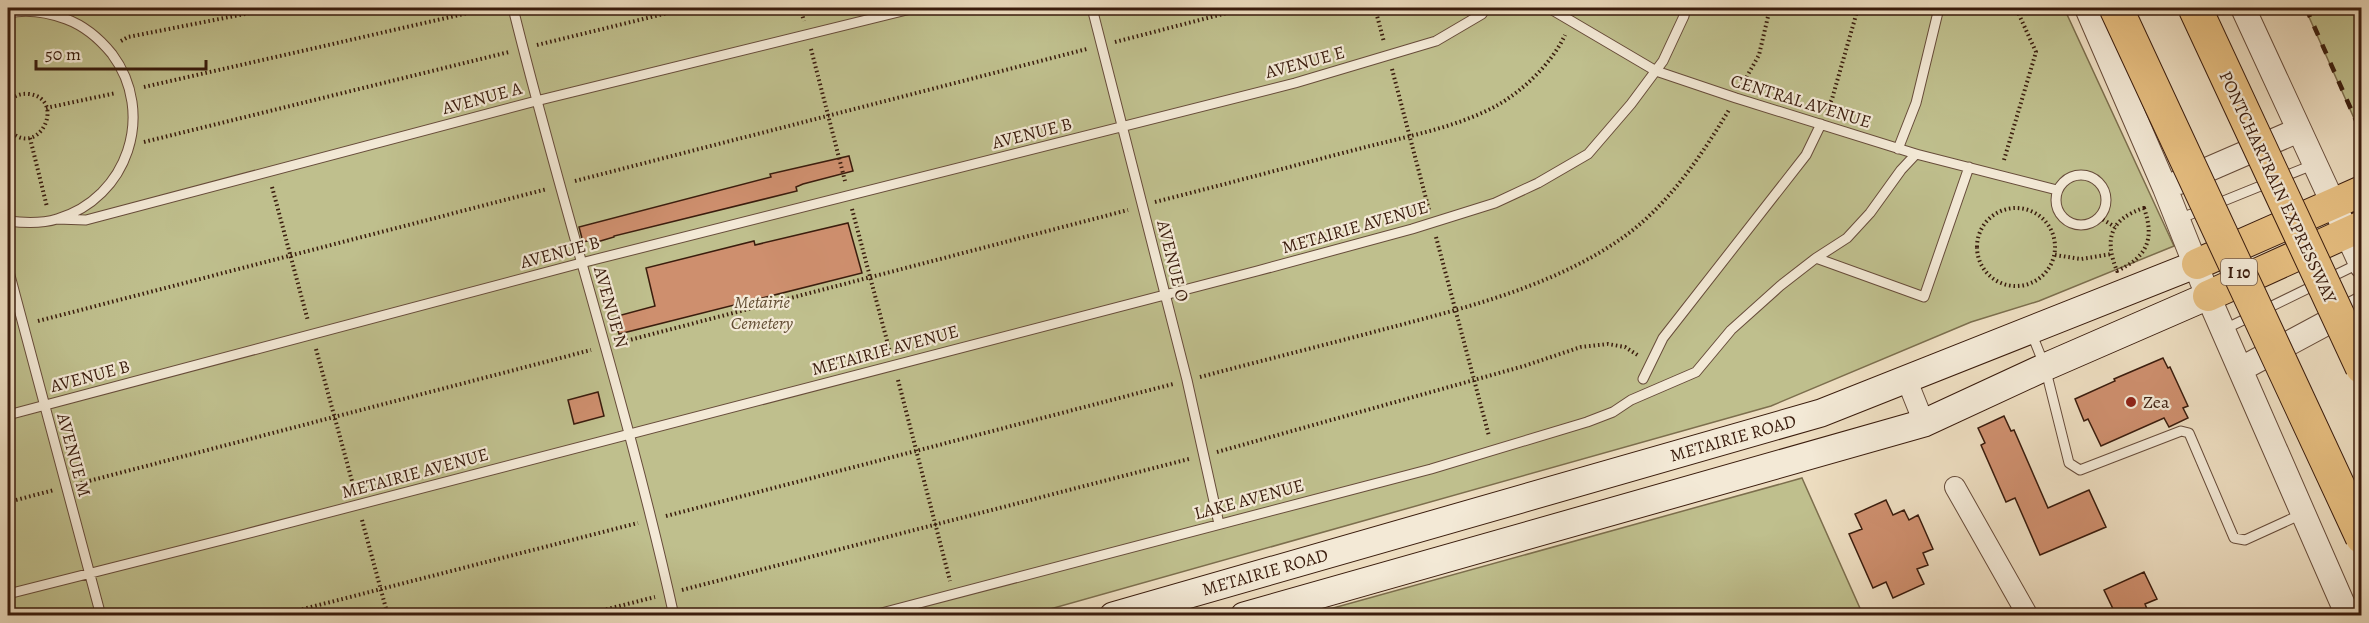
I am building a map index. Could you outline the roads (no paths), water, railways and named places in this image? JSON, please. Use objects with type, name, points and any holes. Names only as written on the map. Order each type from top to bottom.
[{"type":"highway","name":"I 10","points":[[2116,8],[2361,537]]},
{"type":"highway","name":"PONTCHARTRAIN EXPRESSWAY","points":[[2195,8],[2361,367]]},
{"type":"main road","name":"METAIRIE ROAD","points":[[1113,615],[1821,413],[2197,264],[2334,206],[2361,191]]},
{"type":"main road","name":"METAIRIE ROAD","points":[[1244,615],[1924,423],[2045,367],[2218,312],[2354,230]]},
{"type":"street","points":[[2086,8],[2348,615]]},
{"type":"street","points":[[2243,8],[2334,206],[2354,230],[2361,264]]},
{"type":"street","points":[[2165,188],[2299,130]]},
{"type":"street","points":[[2241,369],[2361,304]]},
{"type":"street","points":[[1906,378],[1924,423]]},
{"type":"street","points":[[1955,487],[2028,615]]},
{"type":"lane","name":"AVENUE N","points":[[513,8],[559,186],[629,435],[674,615]]},
{"type":"lane","name":"AVENUE A","points":[[54,220],[86,220],[536,101],[915,8]]},
{"type":"lane","name":"AVENUE O","points":[[1092,8],[1187,380],[1219,524]]},
{"type":"lane","name":"AVENUE E","points":[[1123,127],[1295,83],[1427,44],[1482,14],[1486,8]]},
{"type":"lane","name":"CENTRAL AVENUE","points":[[1550,8],[1656,71],[1736,99],[1821,123],[1898,149],[2057,190]]},
{"type":"lane","name":"METAIRIE AVENUE","points":[[8,594],[1257,271],[1412,229],[1495,203],[1538,183],[1588,154],[1631,104],[1663,61],[1686,8]]},
{"type":"lane","points":[[1898,149],[1916,103],[1939,8]]},
{"type":"lane","points":[[8,13],[57,11],[99,38],[121,67],[130,90],[133,131],[123,164],[110,184],[88,205],[54,220],[29,224],[8,221]]},
{"type":"lane","points":[[1643,380],[1663,338],[1806,155],[1821,123]]},
{"type":"lane","name":"AVENUE B","points":[[8,415],[581,263],[1123,127]]},
{"type":"lane","name":"LAKE AVENUE","points":[[870,615],[1431,469],[1613,412],[1631,400],[1696,372],[1731,330],[1780,286],[1847,238],[1870,213],[1901,170],[1916,154]]},
{"type":"lane","points":[[2179,219],[2315,164]]},
{"type":"lane","points":[[1816,258],[1924,297],[1970,167]]},
{"type":"lane","points":[[2077,175],[2093,177],[2100,183],[2106,198],[2106,207],[2099,217],[2088,224],[2080,225],[2065,220],[2059,214],[2056,206],[2057,190],[2062,183],[2077,175]]},
{"type":"lane","points":[[2218,312],[2361,264]]},
{"type":"lane","name":"AVENUE M","points":[[8,268],[101,615]]},
{"type":"lane","points":[[2031,329],[2045,367],[2069,463],[2080,470],[2181,431],[2189,433],[2234,538],[2245,540],[2304,513]]},
{"type":"railway","points":[[2306,8],[2362,134]]},
{"type":"place","name":"Zea","points":[[2131,402]]},
{"type":"park label","name":"Metairie Cemetery","points":[[762,312]]}]
